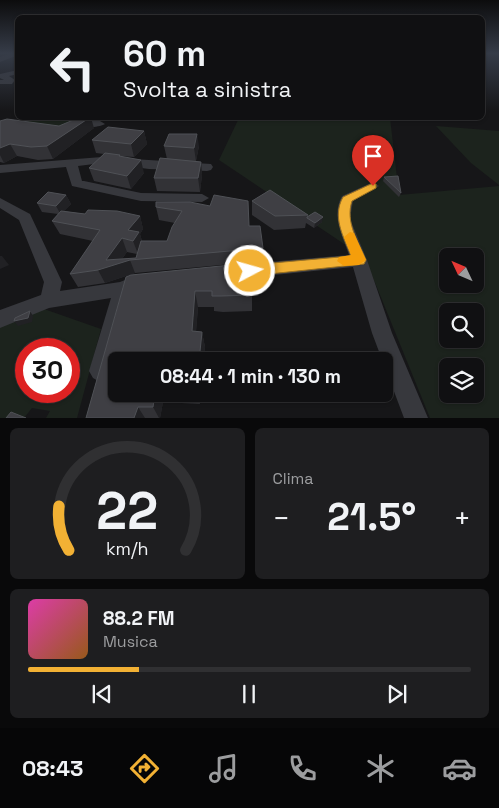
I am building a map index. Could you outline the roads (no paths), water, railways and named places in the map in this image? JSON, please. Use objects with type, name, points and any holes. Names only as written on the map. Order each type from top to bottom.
[{"type":"street","points":[[0,82],[10,82],[11,80],[2,76],[15,73]]},
{"type":"street","points":[[62,132],[84,123],[100,124]]},
{"type":"street","points":[[0,169],[102,160],[149,165],[207,167]]},
{"type":"street","points":[[71,163],[76,183],[83,185],[141,197],[202,198]]},
{"type":"street","points":[[373,186],[347,199],[343,210],[343,219],[359,260],[382,333],[416,418]]},
{"type":"street","points":[[0,202],[25,217],[53,282],[50,300]]},
{"type":"street","points":[[231,273],[359,260]]},
{"type":"street","points":[[0,318],[50,300],[122,289],[136,282],[155,280]]},
{"type":"street","points":[[95,390],[122,289]]}]
